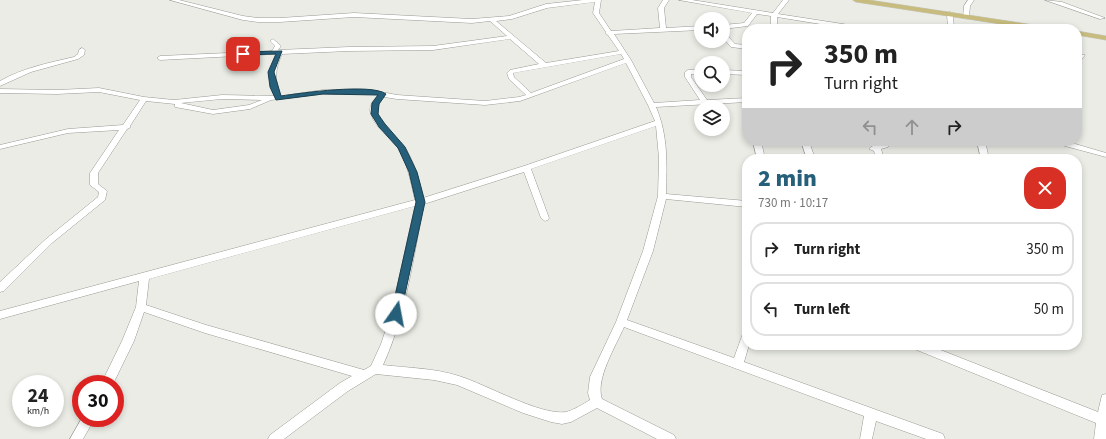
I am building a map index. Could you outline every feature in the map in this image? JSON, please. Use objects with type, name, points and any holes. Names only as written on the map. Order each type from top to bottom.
[{"type":"main road","points":[[856,0],[1013,24]]},
{"type":"main road","points":[[1082,35],[1106,38]]},
{"type":"street","points":[[173,0],[242,18],[258,20],[354,15],[472,21],[510,18],[550,6],[598,0],[596,13],[608,33],[628,60],[652,105],[659,122],[663,158],[662,196],[648,251],[621,322],[596,377],[594,393],[597,402],[603,406],[670,439]]},
{"type":"street","points":[[664,30],[661,8],[666,0]]},
{"type":"street","points":[[682,0],[831,24]]},
{"type":"street","points":[[774,24],[774,15],[786,0]]},
{"type":"street","points":[[966,17],[967,6],[971,0]]},
{"type":"street","points":[[1048,0],[1060,2],[1104,20]]},
{"type":"street","points":[[1080,6],[1104,20]]},
{"type":"street","points":[[747,24],[755,12]]},
{"type":"street","points":[[950,14],[951,24]]},
{"type":"street","points":[[492,20],[544,66]]},
{"type":"street","points":[[730,26],[742,25]]},
{"type":"street","points":[[608,33],[694,28]]},
{"type":"street","points":[[160,58],[349,49],[433,48],[510,37]]},
{"type":"street","points":[[273,42],[278,46],[271,72],[275,98]]},
{"type":"street","points":[[730,42],[734,46],[742,47]]},
{"type":"street","points":[[0,84],[21,72],[38,66],[76,58],[81,55],[82,50]]},
{"type":"street","points":[[530,95],[510,78],[510,73],[516,70],[622,52]]},
{"type":"street","points":[[166,102],[236,96],[275,98],[323,92],[371,92],[397,97],[485,103],[513,100],[530,95],[628,60]]},
{"type":"street","points":[[694,72],[688,72],[688,77],[694,86]]},
{"type":"street","points":[[730,72],[742,73]]},
{"type":"street","points":[[0,91],[57,92],[99,90],[213,112],[250,107],[275,98]]},
{"type":"street","points":[[274,439],[344,387],[370,372],[386,344],[396,314],[420,202],[413,172],[401,147],[382,126],[374,114],[375,103],[383,94]]},
{"type":"street","points":[[0,288],[49,241],[102,198],[103,190],[94,185],[94,173],[144,99]]},
{"type":"street","points":[[730,101],[742,101]]},
{"type":"street","points":[[652,105],[694,103]]},
{"type":"street","points":[[0,315],[420,202],[527,168],[659,122]]},
{"type":"street","points":[[0,147],[68,131],[127,126]]},
{"type":"street","points":[[878,154],[875,148],[882,146]]},
{"type":"street","points":[[1074,146],[1106,155]]},
{"type":"street","points":[[527,168],[545,218]]},
{"type":"street","points":[[662,196],[742,204]]},
{"type":"street","points":[[111,375],[128,341],[141,307],[144,277]]},
{"type":"street","points":[[141,307],[205,329],[370,372],[457,380],[544,416],[563,418],[583,410],[597,402]]},
{"type":"street","points":[[621,322],[939,438]]},
{"type":"street","points":[[738,365],[743,350]]},
{"type":"street","points":[[941,350],[1103,420]]},
{"type":"street","points":[[1100,439],[1106,399]]},
{"type":"street","points":[[866,439],[871,414]]},
{"type":"street","points":[[76,439],[83,427]]},
{"type":"route","points":[[243,54],[280,52],[271,72],[274,87],[279,98],[323,92],[371,92],[383,94],[375,103],[374,114],[382,126],[401,147],[413,172],[420,202],[396,314]]}]
